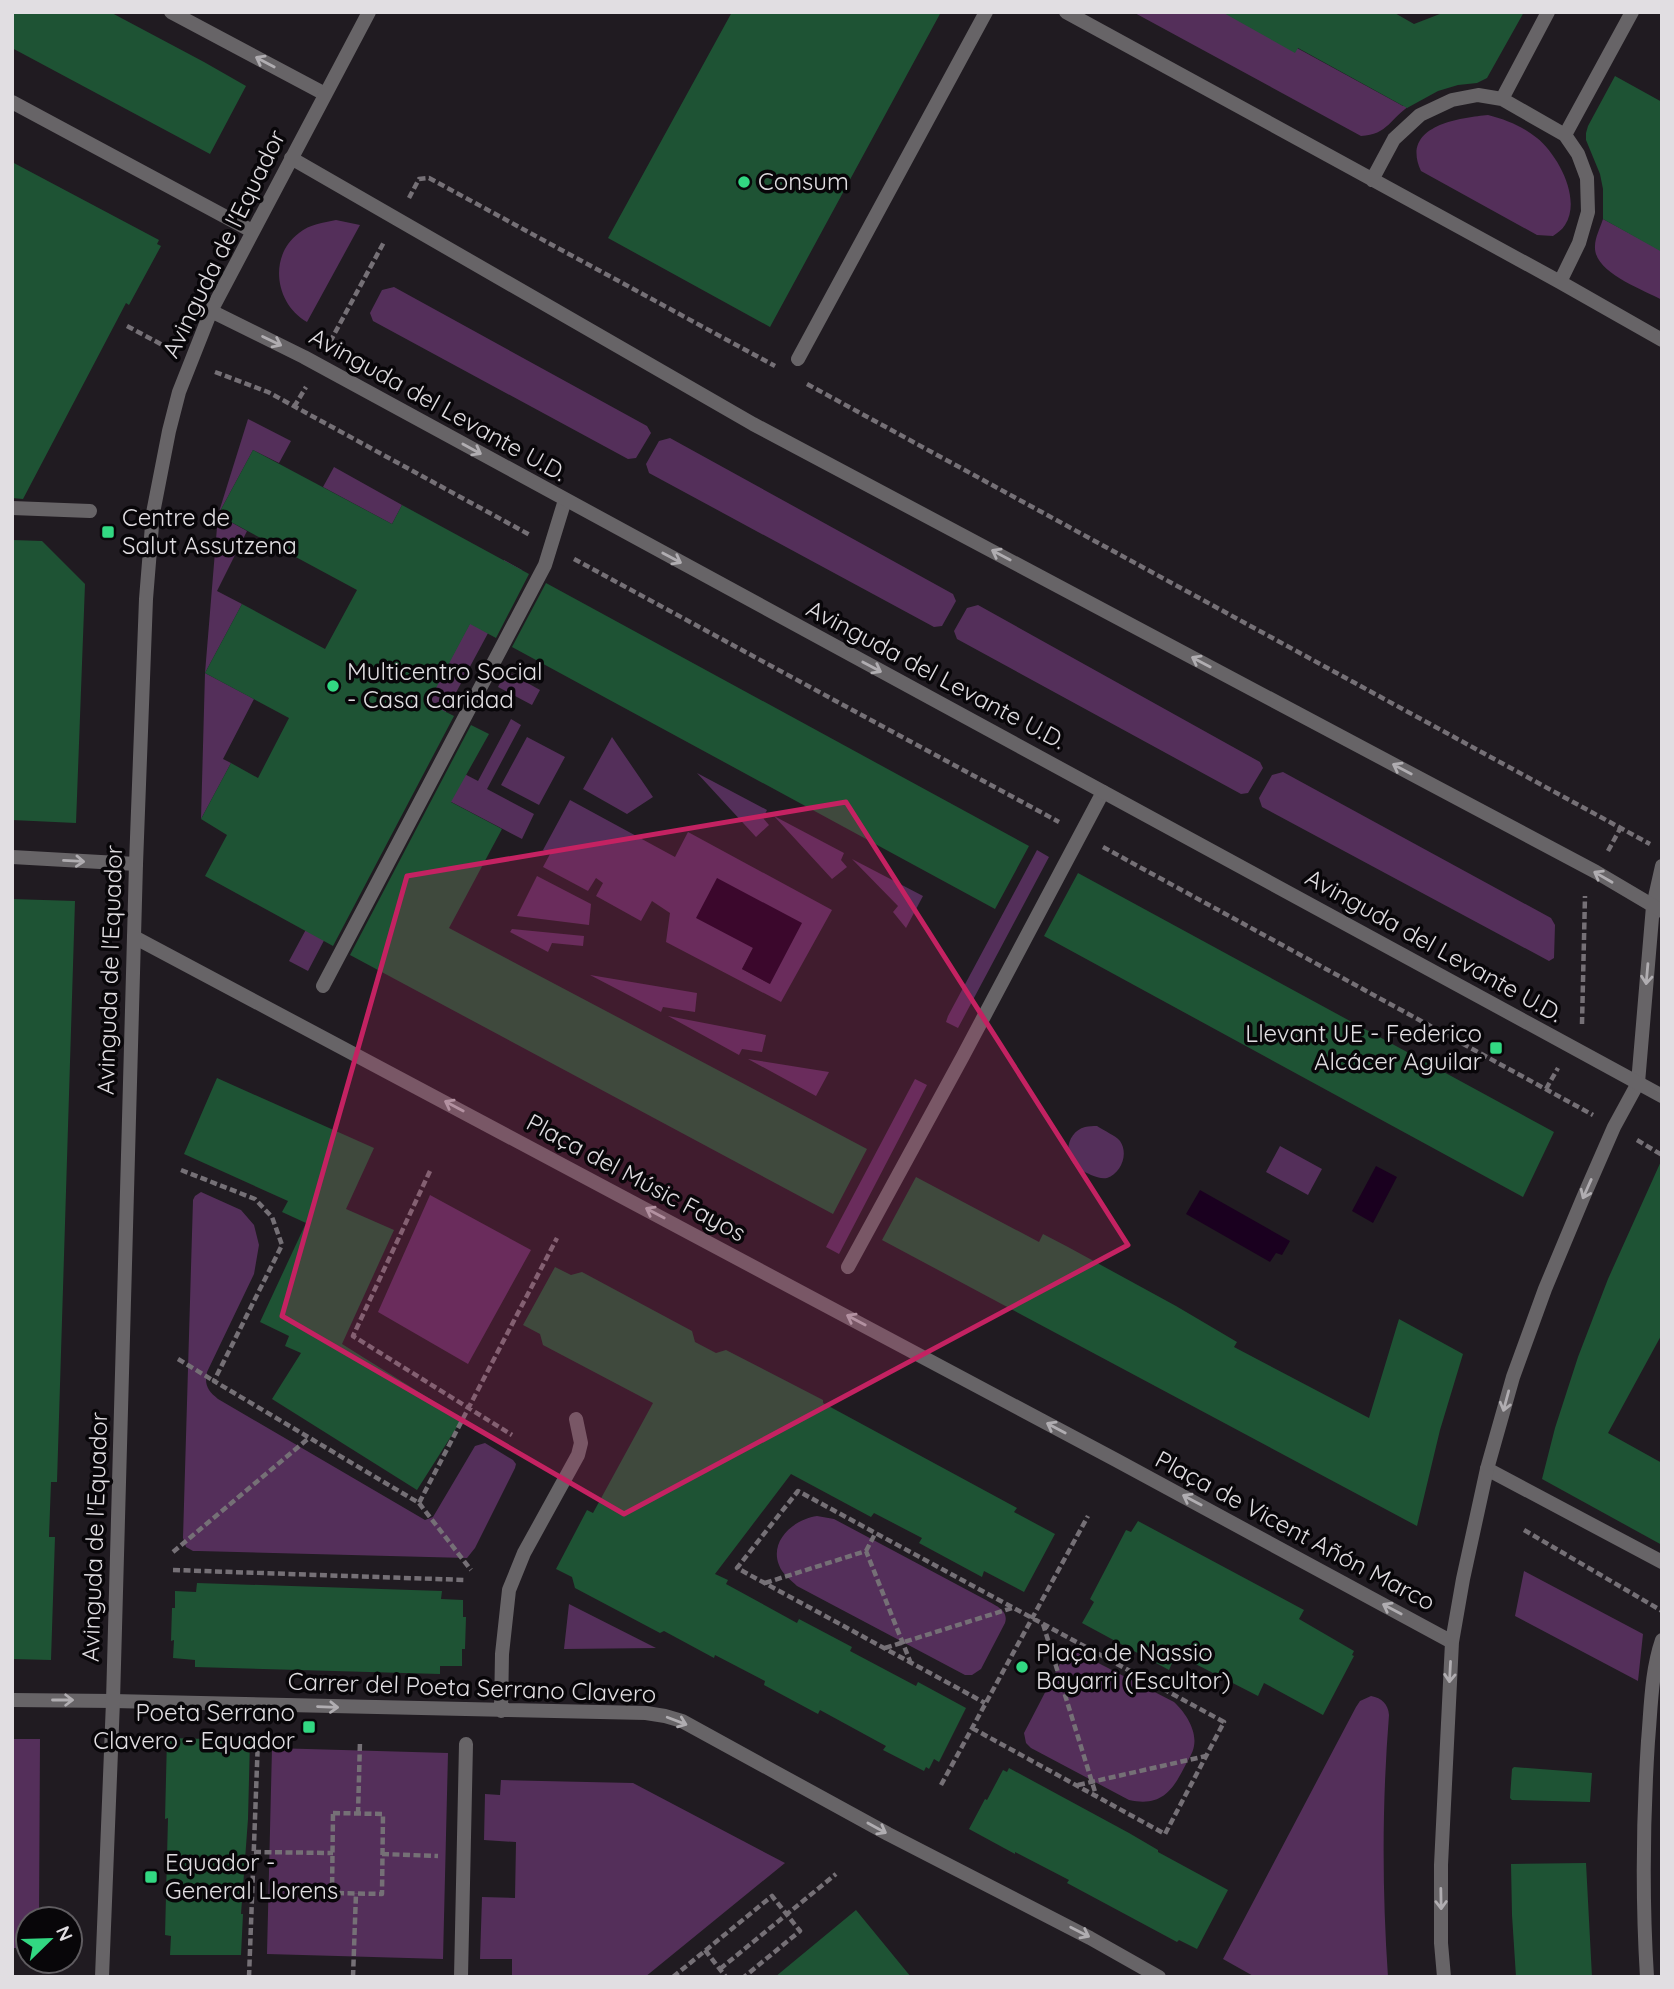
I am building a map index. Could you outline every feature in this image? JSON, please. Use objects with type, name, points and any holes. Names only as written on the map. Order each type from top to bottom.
[{"type":"street","points":[[171,12],[325,94]]},
{"type":"street","name":"Avinguda de l'Equador","points":[[102,1977],[113,1701],[136,864],[146,598],[153,513],[179,392],[211,311],[369,12]]},
{"type":"street","points":[[798,359],[986,12]]},
{"type":"street","points":[[1066,12],[1662,340]]},
{"type":"street","points":[[1502,99],[1548,12]]},
{"type":"street","points":[[1565,135],[1632,12]]},
{"type":"street","points":[[1372,180],[1394,139],[1420,115],[1452,100],[1478,95],[1502,99],[1565,135],[1578,154],[1587,178],[1588,212],[1579,243],[1560,282]]},
{"type":"street","points":[[12,102],[252,231]]},
{"type":"street","points":[[291,158],[754,424],[1596,873],[1657,909]]},
{"type":"street","name":"Avinguda del Levante U.D.","points":[[211,311],[304,358],[1662,1096]]},
{"type":"street","points":[[323,986],[545,565],[565,500]]},
{"type":"street","points":[[12,508],[90,510]]},
{"type":"street","points":[[848,1267],[1103,792]]},
{"type":"street","points":[[12,857],[136,864]]},
{"type":"street","points":[[1444,1977],[1441,1944],[1441,1865],[1451,1642],[1487,1469],[1513,1377],[1545,1289],[1615,1127],[1638,1083],[1662,866]]},
{"type":"street","name":"Plaça del Músic Fayos","points":[[134,937],[1116,1460]]},
{"type":"street","points":[[501,1711],[502,1654],[509,1590],[524,1553],[578,1455],[581,1443],[576,1419]]},
{"type":"street","name":"Plaça de Vicent Añón Marco","points":[[1116,1460],[1451,1642]]},
{"type":"street","points":[[1487,1469],[1662,1562]]},
{"type":"street","points":[[1647,1977],[1643,1902],[1645,1790],[1652,1692],[1662,1640]]},
{"type":"street","name":"Carrer del Poeta Serrano Clavero","points":[[12,1700],[646,1713],[682,1721],[888,1834],[1090,1938],[1153,1975]]},
{"type":"street","points":[[461,1977],[466,1744]]},
{"type":"path","points":[[410,194],[419,179],[429,178],[782,370]]},
{"type":"path","points":[[331,339],[385,239]]},
{"type":"path","points":[[127,326],[229,379],[268,392],[1546,1089],[1662,1155]]},
{"type":"path","points":[[806,383],[1651,845]]},
{"type":"path","points":[[1546,1089],[1582,1023],[1584,897],[1621,827]]},
{"type":"path","points":[[181,1170],[255,1199],[272,1217],[282,1245],[214,1381]]},
{"type":"path","points":[[430,1171],[353,1336],[512,1435]]},
{"type":"path","points":[[419,1503],[557,1238]]},
{"type":"path","points":[[178,1359],[419,1503],[471,1570]]},
{"type":"path","points":[[173,1552],[309,1438]]},
{"type":"path","points":[[972,1728],[1165,1834],[1224,1722],[798,1491],[737,1568],[985,1703]]},
{"type":"path","points":[[941,1785],[1088,1516]]},
{"type":"path","points":[[1524,1531],[1662,1611]]},
{"type":"path","points":[[765,1583],[866,1550],[875,1534]]},
{"type":"path","points":[[866,1550],[910,1662]]},
{"type":"path","points":[[173,1570],[465,1580]]},
{"type":"path","points":[[885,1648],[1013,1607]]},
{"type":"path","points":[[1043,1624],[1097,1796]]},
{"type":"path","points":[[249,1977],[258,1739]]},
{"type":"path","points":[[358,1814],[360,1741]]},
{"type":"path","points":[[1077,1785],[1206,1755]]},
{"type":"path","points":[[333,1813],[358,1814],[383,1814],[382,1894],[332,1893],[333,1813]]},
{"type":"path","points":[[254,1852],[333,1853]]},
{"type":"path","points":[[383,1854],[464,1856]]},
{"type":"path","points":[[720,1969],[836,1874]]},
{"type":"path","points":[[353,1977],[356,1893]]},
{"type":"path","points":[[673,1977],[772,1896],[800,1931],[744,1977]]},
{"type":"path","points":[[705,1950],[726,1977]]},
{"type":"highlighted area","points":[[846,802],[1128,1245],[624,1514],[282,1316],[407,876]]},
{"type":"shaded area","points":[[1133,12],[1231,12],[1403,106],[1411,105],[1383,129],[1361,136]]},
{"type":"shaded area","points":[[1488,115],[1514,124],[1531,134],[1545,146],[1560,166],[1569,191],[1570,214],[1565,225],[1553,236],[1537,235],[1421,171],[1417,156],[1418,144],[1425,134],[1448,122]]},
{"type":"shaded area","points":[[1603,219],[1662,251],[1662,300],[1620,279],[1602,264],[1596,255],[1595,246]]},
{"type":"shaded area","points":[[336,220],[360,225],[307,322],[288,304],[282,292],[279,267],[289,243],[299,233],[317,224]]},
{"type":"shaded area","points":[[394,287],[647,426],[651,433],[636,458],[628,459],[373,321],[370,313],[382,290]]},
{"type":"shaded area","points":[[248,419],[291,441],[279,463],[253,450],[218,515]]},
{"type":"shaded area","points":[[670,438],[953,594],[956,601],[942,626],[934,627],[649,473],[646,464],[659,441]]},
{"type":"shaded area","points":[[334,467],[402,505],[392,524],[323,487]]},
{"type":"shaded area","points":[[218,515],[247,531],[217,591],[242,604],[205,673]]},
{"type":"shaded area","points":[[504,560],[522,570],[445,713],[427,703]]},
{"type":"shaded area","points":[[978,605],[1260,762],[1263,768],[1248,793],[1241,794],[957,639],[954,631],[967,608]]},
{"type":"shaded area","points":[[506,671],[540,690],[532,705],[498,687]]},
{"type":"shaded area","points":[[205,673],[254,699],[223,759],[231,763],[201,819]]},
{"type":"shaded area","points":[[511,719],[521,725],[487,789],[534,814],[522,839],[440,796],[455,769],[478,781]]},
{"type":"shaded area","points":[[527,737],[565,757],[539,805],[501,785]]},
{"type":"shaded area","points":[[612,737],[653,797],[627,814],[583,789]]},
{"type":"shaded area","points":[[1283,772],[1551,918],[1555,925],[1554,958],[1549,961],[1262,807],[1259,798],[1272,775]]},
{"type":"shaded area","points":[[697,773],[767,810],[763,818],[769,825],[756,837]]},
{"type":"shaded area","points":[[381,790],[398,799],[308,971],[289,961]]},
{"type":"shaded area","points":[[570,800],[675,857],[688,832],[832,910],[781,1002],[666,942],[670,913],[652,901],[641,921],[596,896],[603,883],[596,878],[588,891],[543,867],[550,854],[543,850]],"holes":[[[753,948],[770,984],[742,969]]]},
{"type":"shaded area","points":[[774,816],[844,853],[841,860],[847,867],[832,879]]},
{"type":"shaded area","points":[[1037,850],[1049,857],[958,1028],[946,1022],[948,1016]]},
{"type":"shaded area","points":[[852,859],[923,896],[906,928],[893,912],[898,906]]},
{"type":"shaded area","points":[[537,876],[591,904],[589,925],[517,916]]},
{"type":"shaded area","points":[[717,878],[802,923],[770,984],[742,969],[753,948],[696,918]]},
{"type":"shaded area","points":[[512,929],[584,936],[583,946],[552,943],[548,952],[510,932]]},
{"type":"shaded area","points":[[590,975],[697,993],[695,1012],[663,1007],[661,1012]]},
{"type":"shaded area","points":[[668,1016],[766,1035],[762,1052],[742,1049],[739,1055]]},
{"type":"shaded area","points":[[748,1059],[829,1072],[816,1096]]},
{"type":"shaded area","points":[[915,1079],[927,1085],[839,1254],[826,1247]]},
{"type":"shaded area","points":[[1097,1126],[1118,1139],[1123,1146],[1124,1157],[1120,1168],[1107,1178],[1079,1169],[1070,1158],[1068,1147],[1075,1132],[1085,1127]]},
{"type":"shaded area","points":[[1280,1146],[1322,1169],[1308,1195],[1266,1172]]},
{"type":"shaded area","points":[[1376,1166],[1397,1177],[1373,1223],[1352,1211]]},
{"type":"shaded area","points":[[1200,1190],[1290,1241],[1282,1255],[1276,1253],[1270,1262],[1186,1214]]},
{"type":"shaded area","points":[[201,1192],[241,1210],[254,1225],[259,1245],[254,1274],[207,1372],[209,1390],[218,1399],[425,1520],[433,1517],[475,1446],[485,1443],[513,1460],[515,1468],[475,1548],[467,1558],[193,1551],[186,1547],[183,1538],[193,1200]]},
{"type":"shaded area","points":[[430,1195],[531,1250],[468,1364],[378,1312]]},
{"type":"shaded area","points":[[817,1516],[834,1519],[1001,1609],[1005,1615],[1005,1623],[981,1669],[972,1675],[965,1675],[797,1586],[789,1579],[780,1568],[777,1556],[781,1539],[800,1521]]},
{"type":"shaded area","points":[[1524,1571],[1643,1634],[1638,1681],[1515,1616]]},
{"type":"shaded area","points":[[569,1604],[656,1648],[564,1649]]},
{"type":"shaded area","points":[[1071,1651],[1174,1702],[1186,1716],[1194,1734],[1193,1749],[1175,1783],[1164,1795],[1149,1801],[1129,1800],[1026,1743],[1024,1733],[1065,1654]]},
{"type":"shaded area","points":[[1371,1696],[1384,1702],[1389,1715],[1384,1846],[1388,1977],[1255,1977],[1223,1959],[1356,1707],[1360,1701]]},
{"type":"shaded area","points":[[12,1739],[40,1739],[39,1905],[14,1905],[12,1948]]},
{"type":"shaded area","points":[[272,1748],[448,1753],[443,1959],[267,1954]]},
{"type":"shaded area","points":[[501,1780],[633,1783],[785,1863],[645,1977],[512,1977],[512,1959],[480,1959],[482,1897],[515,1898],[516,1842],[484,1840],[485,1794],[500,1795]]},
{"type":"building","points":[[12,12],[110,12],[246,86],[210,154],[12,48]]},
{"type":"building","name":"Consum","points":[[732,12],[941,12],[770,327],[608,238]]},
{"type":"building","points":[[1222,12],[1393,12],[1414,24],[1445,12],[1524,12],[1487,78],[1477,83],[1438,91],[1407,108],[1298,48],[1295,53]]},
{"type":"building","points":[[1615,76],[1662,102],[1662,252],[1603,219],[1603,189],[1586,133]]},
{"type":"building","points":[[12,162],[159,240],[157,244],[161,246],[129,305],[126,303],[23,499],[12,498]]},
{"type":"building","name":"Multicentro Social - Casa Caridad","points":[[253,450],[392,524],[402,505],[529,574],[496,638],[470,624],[428,703],[454,716],[333,946],[205,876],[227,835],[201,819],[231,763],[258,778],[289,718],[205,673],[242,604],[325,649],[357,590],[218,515]]},
{"type":"building","points":[[12,540],[42,541],[85,584],[76,823],[12,820]]},
{"type":"building","points":[[546,583],[1029,846],[995,909],[512,647]]},
{"type":"building","points":[[471,725],[489,734],[451,802],[502,829],[449,928],[867,1149],[833,1214],[350,955]]},
{"type":"building","points":[[1078,873],[1554,1132],[1523,1197],[1044,936]]},
{"type":"building","points":[[12,899],[75,901],[57,1482],[51,1482],[49,1537],[55,1537],[51,1660],[12,1659]]},
{"type":"building","points":[[217,1078],[374,1148],[346,1209],[394,1230],[342,1344],[462,1419],[417,1490],[272,1399],[301,1353],[285,1346],[289,1336],[260,1322],[306,1223],[282,1212],[288,1201],[184,1154]]},
{"type":"building","points":[[1662,1159],[1662,1334],[1608,1433],[1662,1463],[1662,1545],[1542,1479],[1578,1357],[1608,1279]]},
{"type":"building","points":[[916,1177],[1039,1242],[1043,1234],[1068,1247],[1237,1342],[1234,1347],[1369,1418],[1399,1319],[1463,1354],[1440,1430],[1417,1526],[882,1240]]},
{"type":"building","points":[[555,1267],[571,1275],[582,1272],[692,1331],[695,1342],[716,1353],[726,1350],[823,1400],[823,1403],[1017,1508],[1014,1512],[1055,1534],[1024,1592],[984,1571],[982,1577],[919,1543],[922,1538],[874,1513],[871,1517],[791,1474],[715,1574],[728,1580],[726,1584],[797,1623],[799,1619],[852,1647],[850,1651],[916,1686],[918,1682],[966,1708],[939,1762],[934,1759],[929,1769],[926,1767],[924,1771],[883,1750],[886,1746],[820,1710],[818,1714],[764,1685],[765,1681],[664,1631],[660,1633],[575,1588],[572,1577],[556,1569],[587,1510],[593,1513],[653,1403],[543,1345],[540,1334],[523,1325]]},
{"type":"building","points":[[1138,1521],[1304,1610],[1299,1619],[1354,1651],[1354,1656],[1323,1715],[1264,1683],[1258,1696],[1176,1654],[1169,1670],[1082,1623],[1094,1602],[1090,1599],[1126,1530],[1131,1532]]},
{"type":"building","points":[[197,1583],[442,1591],[441,1599],[463,1600],[463,1617],[466,1617],[462,1666],[440,1666],[440,1674],[195,1667],[195,1660],[173,1658],[174,1640],[171,1641],[175,1591],[196,1592]]},
{"type":"building","points":[[167,1738],[250,1740],[241,1955],[170,1955],[171,1936],[165,1935]]},
{"type":"building","points":[[1514,1767],[1592,1773],[1590,1802],[1512,1800],[1510,1798]]},
{"type":"building","points":[[1009,1768],[1228,1890],[1197,1949],[1179,1940],[1177,1942],[1067,1883],[1069,1880],[969,1829],[1003,1770],[1007,1772]]},
{"type":"building","points":[[1586,1863],[1592,1977],[1516,1977],[1511,1864]]},
{"type":"building","points":[[856,1910],[911,1977],[775,1977]]},
{"type":"place","name":"Consum","points":[[744,182]]},
{"type":"place","name":"Centre de Salut Assutzena","points":[[108,532]]},
{"type":"place","name":"Multicentro Social - Casa Caridad","points":[[333,686]]},
{"type":"place","name":"Llevant UE - Federico Alcácer Aguilar","points":[[1496,1048]]},
{"type":"place","name":"Plaça de Nassio Bayarri (Escultor)","points":[[1022,1667]]},
{"type":"place","name":"Poeta Serrano Clavero - Equador","points":[[309,1727]]},
{"type":"place","name":"Equador - General Llorens","points":[[151,1877]]}]
